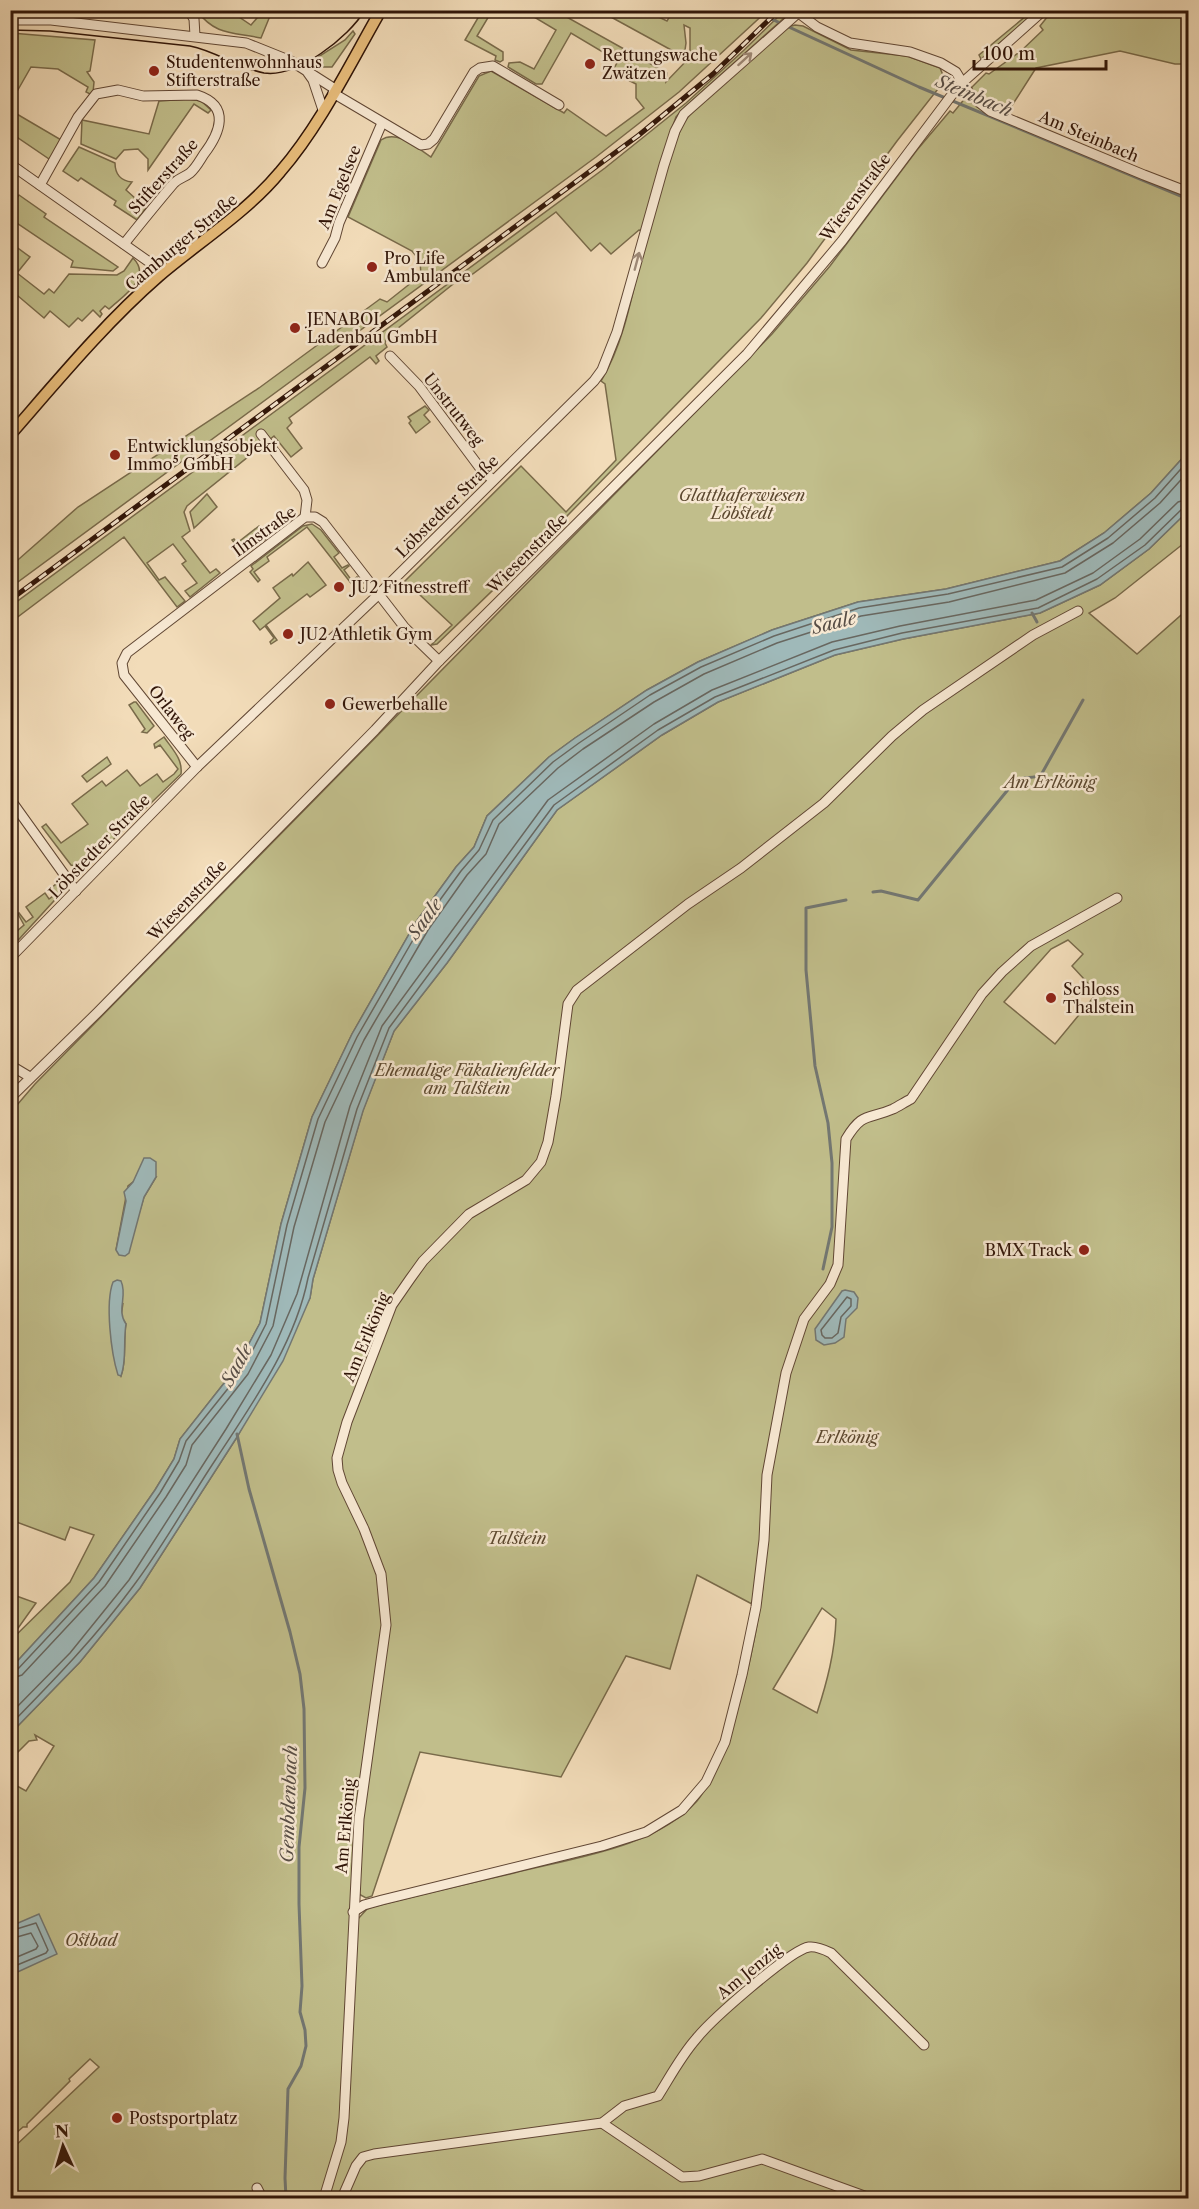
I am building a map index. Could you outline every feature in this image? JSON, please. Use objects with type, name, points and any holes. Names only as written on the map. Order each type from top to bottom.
[{"type":"main road","name":"Camburger Straße","points":[[10,435],[93,340],[160,275],[258,197],[281,171],[323,110],[381,10]]},
{"type":"street","points":[[189,10],[194,20],[195,36]]},
{"type":"street","name":"Wiesenstraße","points":[[10,1098],[98,1012],[375,730],[439,661],[747,354],[842,241],[942,106],[963,82],[1044,10]]},
{"type":"street","name":"Am Steinbach","points":[[797,12],[817,27],[850,43],[910,52],[930,58],[956,72],[970,95],[990,111],[1188,192]]},
{"type":"street","name":"Löbstedter Straße","points":[[10,958],[197,767],[379,594],[594,381],[602,370],[621,318],[664,165],[675,131],[684,114],[797,12]]},
{"type":"street","points":[[10,20],[51,21],[195,36],[262,48],[304,69],[382,123],[421,145],[428,144],[434,139],[474,72],[487,66],[499,69],[560,105]]},
{"type":"street","points":[[304,69],[313,80],[323,110]]},
{"type":"street","name":"Stifterstraße","points":[[39,185],[78,117],[96,94],[118,90],[143,96],[197,95],[204,98],[215,108],[218,115],[219,131],[215,139],[193,170],[177,180],[123,244]]},
{"type":"street","name":"Am Egelsee","points":[[322,263],[335,238],[339,223],[382,123]]},
{"type":"street","points":[[10,165],[152,264],[160,275]]},
{"type":"street","name":"Unstrutweg","points":[[390,356],[419,386],[480,468],[493,480]]},
{"type":"street","points":[[261,434],[304,490],[307,500],[305,517]]},
{"type":"street","name":"Ilmstraße","points":[[124,675],[122,663],[127,653],[305,517],[315,517],[323,522],[405,628],[439,661]]},
{"type":"street","name":"Am Erlkönig","points":[[324,2199],[341,2142],[344,2118],[359,1818],[386,1625],[381,1574],[364,1529],[342,1483],[337,1458],[347,1422],[392,1305],[423,1261],[469,1214],[526,1180],[541,1162],[548,1142],[556,1096],[568,1004],[577,990],[688,904],[741,868],[824,802],[892,736],[923,710],[1033,635],[1078,611]]},
{"type":"street","name":"Orlaweg","points":[[124,675],[197,767]]},
{"type":"street","points":[[10,799],[76,891]]},
{"type":"street","points":[[353,1912],[364,1905],[382,1900],[602,1846],[646,1832],[682,1810],[706,1782],[726,1739],[756,1607],[764,1540],[767,1474],[786,1373],[804,1319],[830,1284],[838,1265],[846,1138],[855,1124],[910,1099],[982,993],[1031,946],[1118,898]]},
{"type":"street","points":[[10,1065],[30,1077]]},
{"type":"street","name":"Am Jenzig","points":[[342,2199],[356,2166],[363,2157],[602,2123],[624,2106],[658,2096],[696,2038],[713,2021],[790,1957],[810,1947],[818,1947],[831,1953],[924,2045]]},
{"type":"street","points":[[602,2123],[682,2178],[699,2176],[762,2159],[867,2197]]},
{"type":"street","points":[[257,2188],[262,2199]]},
{"type":"green space","points":[[197,11],[230,11],[251,25],[263,11],[272,11],[261,38],[218,29]]},
{"type":"green space","points":[[482,11],[492,11],[477,36],[503,52],[503,60],[500,62],[495,60],[496,56],[465,40]]},
{"type":"green space","points":[[524,11],[556,11],[667,73],[666,82],[690,57],[690,28],[684,25],[686,43],[684,57],[600,11],[646,11],[667,21],[673,11],[767,11],[679,92],[596,157],[11,587],[11,566],[78,507],[259,388],[380,299],[387,302],[421,275],[420,261],[412,251],[348,217],[381,140],[387,137],[400,138],[431,157],[479,76],[491,71],[564,113],[567,109],[606,136],[644,108],[636,98],[636,84],[612,72],[618,61],[571,33],[542,84],[536,84],[508,67],[509,63],[520,62],[534,69],[556,30]]},
{"type":"green space","points":[[784,11],[784,18],[685,107],[676,117],[670,134],[678,136],[683,123],[692,112],[788,27],[795,25],[803,26],[851,50],[907,56],[940,68],[945,80],[807,263],[761,318],[520,564],[437,644],[431,645],[452,625],[405,581],[521,466],[566,512],[616,460],[605,384],[601,381],[624,327],[647,231],[639,230],[611,254],[600,243],[591,251],[556,212],[470,276],[467,273],[387,337],[385,343],[387,347],[376,356],[379,361],[376,364],[370,357],[289,418],[292,423],[287,428],[302,448],[291,457],[274,436],[187,506],[184,512],[190,531],[182,537],[210,573],[216,569],[220,573],[190,597],[185,591],[197,583],[182,564],[186,561],[173,544],[147,563],[159,580],[165,577],[185,601],[177,607],[124,537],[11,622],[11,606],[605,168],[686,103]]},
{"type":"green space","points":[[1032,11],[1037,11],[981,59],[979,55]]},
{"type":"green space","points":[[1052,11],[1188,11],[1188,64],[1175,64],[1120,51],[1036,68],[1006,115],[985,103],[972,91],[972,87],[986,73],[989,74],[1021,51],[1043,30],[1040,26]]},
{"type":"green space","points":[[353,31],[355,34],[332,67],[323,67],[310,62],[345,40]]},
{"type":"green space","points":[[11,33],[95,40],[90,71],[87,72],[94,82],[93,93],[86,92],[88,87],[58,69],[31,67],[11,102]]},
{"type":"green space","name":"Glatthaferwiesen Löbstedt","points":[[966,97],[977,107],[991,114],[1188,196],[1188,452],[1151,493],[1104,533],[1060,561],[946,589],[858,602],[772,630],[698,662],[647,690],[575,738],[549,757],[487,816],[474,847],[456,867],[416,922],[352,1034],[312,1117],[281,1224],[260,1323],[236,1368],[180,1439],[174,1459],[155,1490],[94,1578],[11,1668],[11,1640],[70,1582],[94,1535],[70,1527],[65,1540],[11,1520],[11,1112],[35,1084],[772,334],[830,266],[917,150],[950,111],[953,113]],"holes":[[[156,1177],[144,1197],[137,1220],[116,1250],[128,1186],[133,1182]],[[123,1303],[121,1317],[126,1324],[124,1364],[121,1376],[114,1355],[112,1339]]]},
{"type":"green space","points":[[189,99],[201,101],[211,110],[208,113],[194,104],[148,170],[148,159],[138,149],[124,150],[116,159],[81,144],[82,120],[149,134],[159,101]]},
{"type":"green space","points":[[10,110],[63,141],[52,161],[11,133]]},
{"type":"green space","points":[[79,147],[115,163],[119,176],[132,182],[126,190],[146,208],[137,220],[114,205],[116,201],[81,178],[78,181],[63,171]]},
{"type":"green space","points":[[19,195],[46,214],[44,217],[118,267],[113,271],[71,267],[73,261],[11,219],[11,206]]},
{"type":"green space","points":[[11,243],[30,257],[17,273],[44,294],[49,289],[54,293],[69,274],[117,275],[124,271],[133,258],[140,273],[134,286],[109,309],[105,306],[100,311],[102,314],[100,317],[93,310],[82,321],[78,318],[69,327],[50,311],[44,318],[11,290]]},
{"type":"green space","points":[[425,406],[429,410],[424,415],[430,422],[416,433],[408,417]]},
{"type":"green space","points":[[207,494],[217,507],[194,528],[190,512]]},
{"type":"green space","points":[[1188,511],[1188,540],[1115,598],[1089,613],[1137,654],[1188,609],[1188,2198],[11,2198],[11,2150],[99,2067],[90,2059],[27,2124],[27,2127],[23,2127],[14,2135],[11,2134],[10,1782],[26,1791],[54,1746],[35,1735],[37,1740],[29,1741],[11,1759],[11,1733],[80,1662],[140,1588],[237,1437],[310,1298],[313,1279],[363,1110],[394,1031],[447,963],[557,810],[662,735],[718,702],[835,655],[903,639],[1040,613],[1100,585],[1149,549]],"holes":[[[1068,940],[1083,954],[1072,966],[1097,993],[1055,1044],[1004,1002],[1051,949]],[[697,1575],[752,1604],[755,1584],[763,1586],[747,1673],[728,1736],[704,1791],[697,1801],[679,1817],[659,1830],[612,1849],[372,1907],[358,1919],[359,1894],[366,1898],[372,1896],[420,1752],[561,1777],[626,1656],[670,1669]],[[822,1608],[836,1619],[830,1667],[817,1713],[773,1689]]]},
{"type":"green space","points":[[312,524],[321,530],[339,553],[334,557],[342,568],[349,566],[344,570],[352,581],[357,577],[363,588],[354,587],[307,527],[267,557],[269,561],[254,572],[260,580],[258,582],[250,572],[253,569],[251,566],[303,526]]},
{"type":"green space","points":[[259,526],[263,531],[267,527],[272,534],[244,555],[232,540],[234,539],[237,543]]},
{"type":"green space","points":[[308,562],[326,585],[310,597],[307,594],[266,625],[277,640],[271,644],[274,638],[265,626],[260,630],[253,621],[280,598],[273,588],[292,574],[293,576]]},
{"type":"green space","points":[[134,702],[154,726],[147,733],[142,732],[145,729],[129,705]]},
{"type":"green space","points":[[164,737],[179,759],[181,774],[87,865],[81,868],[71,865],[42,827],[46,824],[61,843],[88,824],[72,804],[102,781],[106,786],[127,770],[140,786],[157,774],[163,782],[174,774],[178,769],[160,745],[155,748],[154,744]]},
{"type":"green space","points":[[107,757],[111,764],[87,782],[82,776]]},
{"type":"green space","points":[[63,878],[62,892],[11,948],[10,944],[17,937],[14,934],[11,938],[11,936],[24,925],[18,914],[26,922],[33,917],[26,907],[45,893],[49,899],[53,896],[49,890]]},
{"type":"green space","points":[[10,1595],[36,1603],[11,1638]]},
{"type":"water","name":"Saale","points":[[1188,452],[1188,511],[1149,549],[1100,585],[1040,613],[903,639],[835,655],[718,702],[662,735],[557,810],[447,963],[394,1031],[363,1111],[313,1279],[310,1298],[283,1361],[140,1588],[80,1662],[11,1733],[11,1668],[94,1578],[155,1490],[174,1459],[180,1439],[236,1368],[260,1323],[281,1224],[312,1117],[352,1034],[416,922],[456,867],[474,847],[487,816],[549,757],[575,738],[647,690],[698,662],[772,630],[858,602],[946,589],[1060,561],[1104,533],[1151,493]]},
{"type":"water","points":[[144,1158],[150,1158],[156,1162],[156,1177],[144,1197],[129,1253],[125,1256],[119,1255],[116,1250],[126,1201],[124,1192],[133,1182]]},
{"type":"water","points":[[121,1281],[123,1287],[122,1313],[126,1324],[124,1364],[121,1376],[118,1375],[113,1354],[109,1315],[113,1282]]},
{"type":"water","points":[[845,1290],[854,1292],[858,1298],[857,1308],[846,1319],[844,1337],[835,1343],[824,1345],[816,1340],[815,1329]]},
{"type":"water","points":[[39,1914],[57,1954],[11,1975],[11,1926]]},
{"type":"waterway","name":"Steinbach","points":[[752,10],[919,87],[1188,199]]},
{"type":"waterway","points":[[1032,613],[1037,622]]},
{"type":"waterway","points":[[873,892],[881,891],[918,900],[1015,781],[1041,775],[1083,700]]},
{"type":"waterway","points":[[823,1269],[832,1227],[832,1163],[828,1123],[815,1066],[806,970],[806,908],[846,900]]},
{"type":"waterway","name":"Gembdenbach","points":[[237,1434],[249,1489],[290,1632],[300,1674],[304,1709],[305,1788],[299,1847],[299,1904],[302,1986],[300,2012],[306,2046],[301,2066],[288,2089],[286,2198]]},
{"type":"tram line","points":[[10,30],[50,31],[190,46],[254,71],[277,73],[291,69],[321,54],[347,32],[365,10]]},
{"type":"railway","points":[[10,600],[639,135],[713,74],[779,10]]},
{"type":"place","name":"Rettungswache Zwätzen","points":[[590,64]]},
{"type":"place","name":"Studentenwohnhaus Stifterstraße","points":[[154,71]]},
{"type":"place","name":"Pro Life Ambulance","points":[[372,267]]},
{"type":"place","name":"JENABOI Ladenbau GmbH","points":[[295,328]]},
{"type":"place","name":"Entwicklungsobjekt Immo⁵ GmbH","points":[[115,455]]},
{"type":"place","name":"JU2 Fitnesstreff","points":[[339,587]]},
{"type":"place","name":"JU2 Athletik Gym","points":[[288,634]]},
{"type":"place","name":"Gewerbehalle","points":[[330,704]]},
{"type":"place","name":"Schloss Thalstein","points":[[1051,998]]},
{"type":"place","name":"BMX Track","points":[[1084,1250]]},
{"type":"place","name":"Postsportplatz","points":[[117,2118]]},
{"type":"park label","name":"Ehemalige Fäkalienfelder am Talstein","points":[[467,1079]]},
{"type":"park label","name":"Erlkönig","points":[[847,1437]]},
{"type":"park label","name":"Talstein","points":[[517,1538]]},
{"type":"park label","name":"Ostbad","points":[[91,1940]]}]
